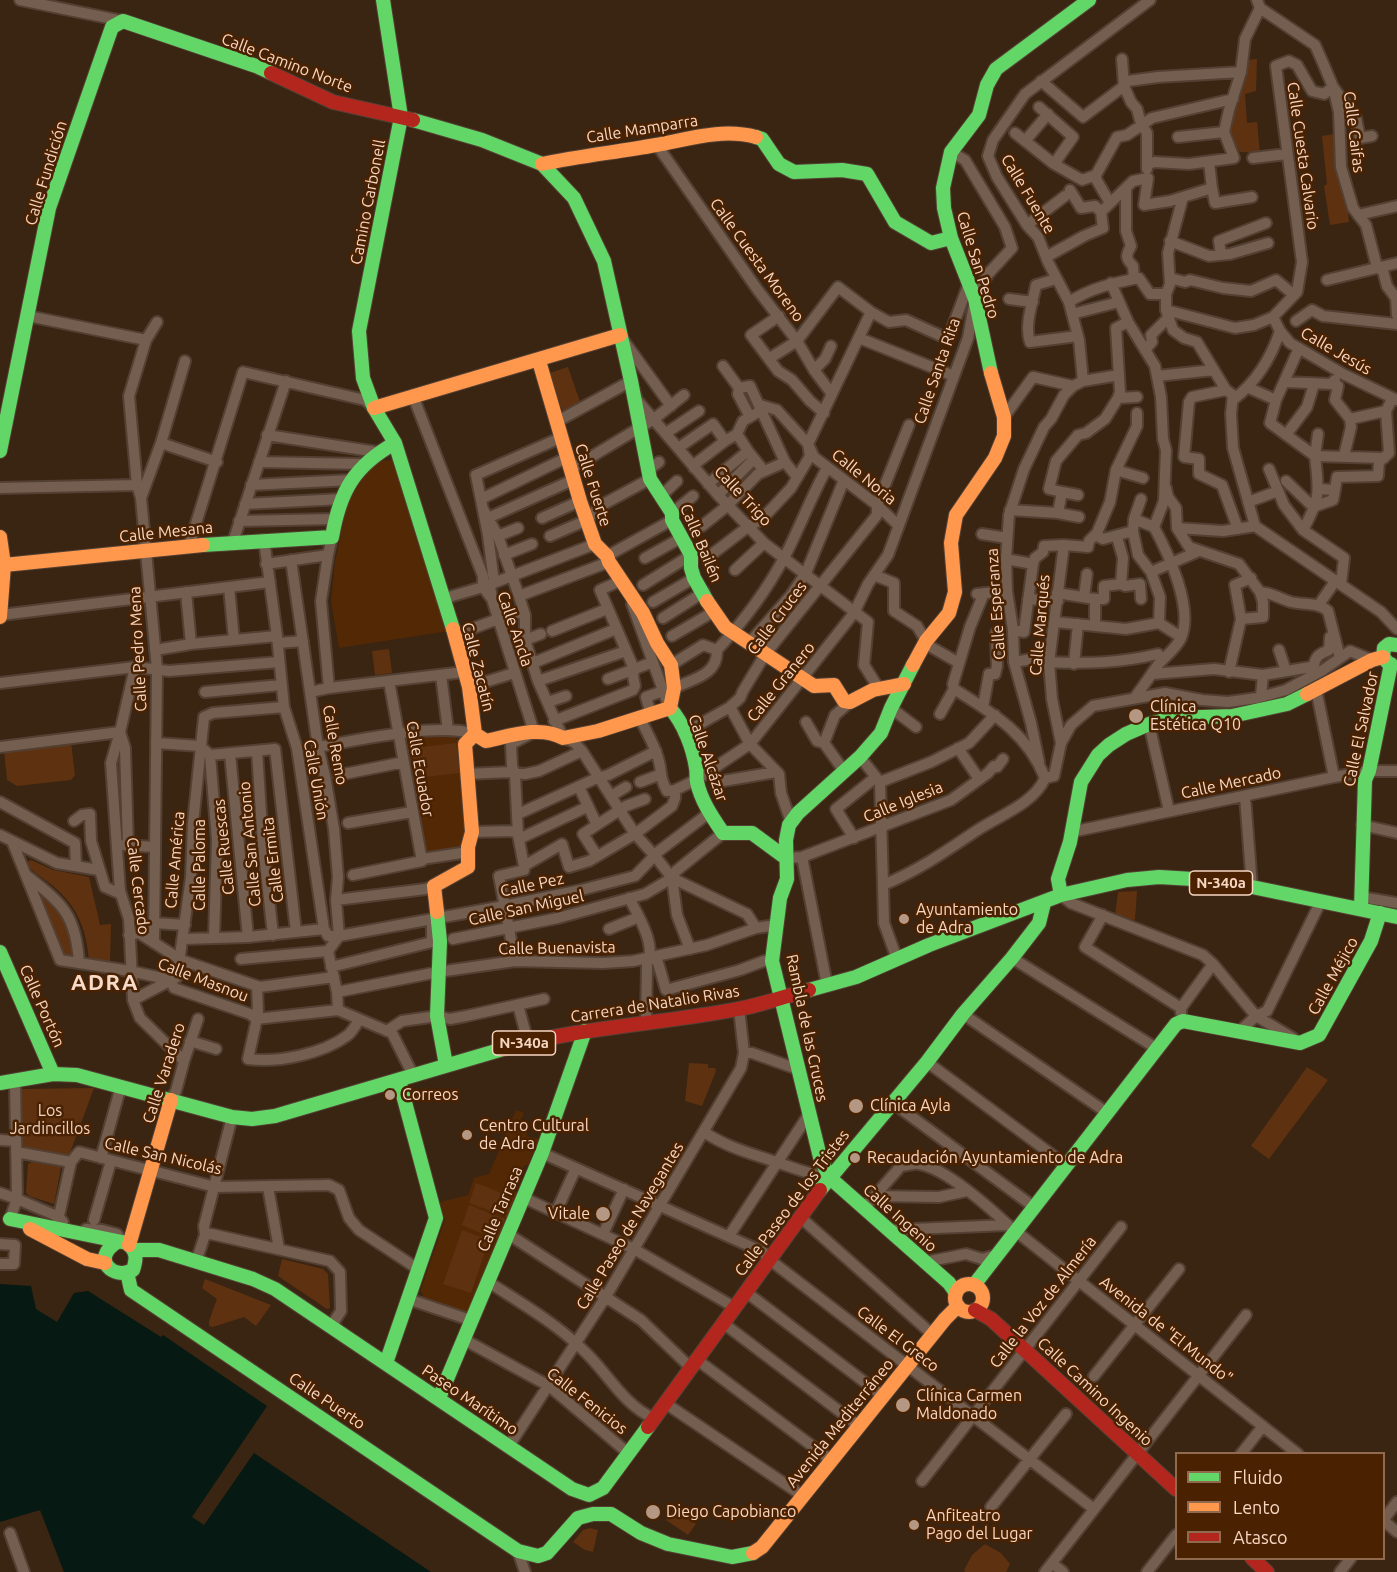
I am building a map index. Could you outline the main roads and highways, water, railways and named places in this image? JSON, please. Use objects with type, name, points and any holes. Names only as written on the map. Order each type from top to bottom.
[{"type":"main road","name":"Camino Carbonell","points":[[374,408],[363,378],[358,331],[400,117],[383,0]]},
{"type":"main road","name":"Calle San Pedro","points":[[904,684],[925,642],[949,613],[955,592],[951,543],[956,515],[995,458],[1004,436],[1004,417],[995,390],[975,299],[951,238],[944,208],[943,188],[951,152],[979,115],[987,86],[996,69],[1089,0]]},
{"type":"main road","name":"Calle Camino Norte","points":[[123,21],[256,66],[333,102],[400,117],[482,140],[542,164]]},
{"type":"main road","name":"Calle Fundición","points":[[0,451],[49,208],[112,27],[123,21]]},
{"type":"main road","name":"Calle Mamparra","points":[[542,164],[584,154],[657,145],[699,135],[747,135],[762,139],[778,164],[794,172],[842,170],[867,174],[895,222],[931,243],[951,238]]},
{"type":"main road","points":[[374,408],[620,335],[603,261],[574,198],[542,164]]},
{"type":"main road","name":"Calle Bailén","points":[[620,335],[639,429],[649,447],[652,470],[661,496],[691,555],[694,578],[704,592],[713,612],[725,627],[814,686],[834,685],[844,701],[850,702],[873,690],[904,684]]},
{"type":"main road","name":"Calle Fuerte","points":[[538,361],[560,438],[595,544],[608,559],[643,613],[657,643],[671,665],[668,690],[670,708]]},
{"type":"main road","name":"Calle Zacatín","points":[[374,408],[395,443],[455,635],[469,687],[475,734],[465,744],[472,832],[468,867],[434,886],[435,920],[440,941],[437,1016],[446,1065]]},
{"type":"main road","name":"Calle Mesana","points":[[4,565],[233,542],[333,537],[341,499],[351,480],[362,464],[377,452],[395,443]]},
{"type":"main road","points":[[0,537],[4,565],[0,616]]},
{"type":"main road","points":[[1061,896],[1058,879],[1070,842],[1081,782],[1098,755],[1109,745],[1126,734],[1171,718],[1232,716],[1287,704],[1316,689],[1386,661],[1383,651],[1386,646],[1397,645]]},
{"type":"main road","name":"Calle El Salvador","points":[[1361,903],[1365,780],[1370,771],[1386,661]]},
{"type":"main road","name":"Rambla de las Cruces","points":[[829,1177],[820,1157],[772,961],[780,898],[787,879],[786,840],[791,822],[798,813],[860,757],[881,733],[904,684]]},
{"type":"main road","points":[[475,734],[486,741],[534,732],[554,733],[563,738],[598,732],[670,708]]},
{"type":"main road","name":"Calle Alcázar","points":[[670,708],[675,712],[684,733],[696,769],[696,780],[709,813],[723,832],[752,832],[786,858]]},
{"type":"main road","name":"N-340a","points":[[1061,896],[1126,880],[1160,877],[1193,879],[1252,887],[1321,901],[1361,903],[1380,913],[1397,917]]},
{"type":"main road","name":"Carrera de Natalio Rivas","points":[[0,1083],[53,1074],[77,1075],[232,1117],[252,1119],[275,1116],[528,1042],[585,1031],[739,1009],[782,998],[856,977],[929,945],[1061,896]]},
{"type":"main road","name":"Calle Paseo de los Tristes","points":[[589,1495],[603,1488],[829,1177],[927,1062],[963,1014],[1039,923],[1044,903]]},
{"type":"main road","name":"Calle Méjico","points":[[1240,1031],[1300,1042],[1318,1035],[1371,942],[1380,913]]},
{"type":"main road","name":"Calle Portón","points":[[0,952],[53,1074]]},
{"type":"main road","name":"Avenida Mediterráneo","points":[[611,1514],[641,1533],[668,1544],[736,1558],[749,1555],[762,1547],[932,1334],[959,1291],[996,1256],[1012,1228],[1034,1207],[1182,1014],[1240,1031]]},
{"type":"main road","name":"Calle Tarrasa","points":[[439,1398],[542,1153],[585,1031]]},
{"type":"main road","points":[[386,1363],[436,1218],[406,1078]]},
{"type":"main road","name":"Calle Varadero","points":[[126,1245],[152,1172],[171,1100]]},
{"type":"main road","name":"Calle Ingenio","points":[[829,1177],[959,1291]]},
{"type":"main road","points":[[5,1218],[87,1259],[105,1263],[117,1273],[127,1272],[135,1265],[136,1260],[126,1245],[108,1248],[105,1263]]},
{"type":"main road","name":"Paseo Marítimo","points":[[5,1218],[57,1223],[126,1245],[159,1250],[275,1288],[572,1489],[589,1495]]},
{"type":"main road","name":"Calle Puerto","points":[[127,1272],[131,1290],[519,1551],[538,1556],[547,1553],[578,1518]]},
{"type":"main road","points":[[959,1291],[966,1311],[978,1307]]},
{"type":"main road","name":"Calle Camino Ingenio","points":[[959,1291],[981,1291],[978,1307],[1175,1488]]},
{"type":"main road","points":[[603,1488],[604,1503],[611,1514]]},
{"type":"main road","points":[[572,1489],[578,1504],[578,1518],[593,1514],[611,1514]]},
{"type":"main road","points":[[1254,1560],[1267,1572]]},
{"type":"place","name":"Clínica Estética Q10","points":[[1136,716]]},
{"type":"place","name":"Ayuntamiento de Adra","points":[[904,919]]},
{"type":"place","name":"Correos","points":[[390,1095]]},
{"type":"place","name":"Clínica Ayla","points":[[856,1106]]},
{"type":"place","name":"Centro Cultural de Adra","points":[[467,1135]]},
{"type":"place","name":"Recaudación Ayuntamiento de Adra","points":[[855,1158]]},
{"type":"place","name":"Vitale","points":[[603,1214]]},
{"type":"place","name":"Clínica Carmen Maldonado","points":[[903,1405]]},
{"type":"place","name":"Diego Capobianco","points":[[653,1512]]},
{"type":"place","name":"Anfiteatro Pago del Lugar","points":[[914,1525]]},
{"type":"district","name":"ADRA","points":[[105,983]]},
{"type":"park label","name":"Los Jardincillos","points":[[50,1120]]}]
